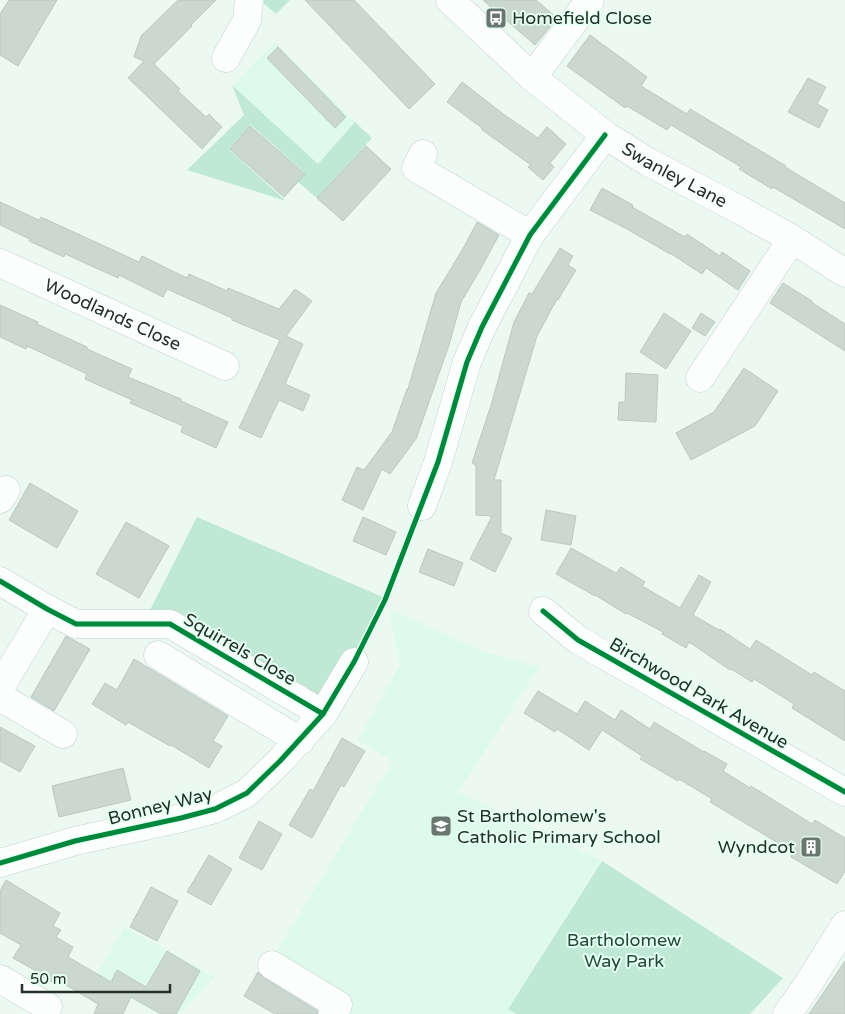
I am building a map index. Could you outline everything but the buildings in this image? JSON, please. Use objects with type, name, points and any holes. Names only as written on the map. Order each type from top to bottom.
[{"type":"street","points":[[226,58],[247,20],[249,0]]},
{"type":"street","name":"Swanley Lane","points":[[450,0],[532,77],[605,135],[648,162],[792,239],[845,272]]},
{"type":"street","points":[[532,77],[590,0]]},
{"type":"street","points":[[422,506],[438,462],[467,362],[482,327],[530,235],[605,135]]},
{"type":"street","points":[[423,154],[416,168],[530,235]]},
{"type":"street","points":[[700,378],[792,239]]},
{"type":"street","name":"Woodlands Close","points":[[0,263],[225,366]]},
{"type":"street","name":"Squirrels Close","points":[[0,580],[47,609],[76,624],[170,624],[323,714]]},
{"type":"street","points":[[0,688],[47,609]]},
{"type":"street","name":"Birchwood Park Avenue","points":[[543,611],[578,640],[845,792]]},
{"type":"street","points":[[158,655],[300,741]]},
{"type":"street","name":"Bonney Way","points":[[0,863],[75,841],[215,809],[247,792],[280,762],[323,714],[354,662]]},
{"type":"street","points":[[0,697],[63,734]]},
{"type":"street","points":[[787,1014],[845,925]]},
{"type":"street","points":[[272,965],[338,1005],[333,1014]]},
{"type":"street","points":[[0,979],[48,1007]]},
{"type":"shaded area","points":[[275,42],[355,122],[318,164],[233,85]]},
{"type":"shaded area","name":"St Bartholomew's Catholic Primary School","points":[[389,609],[487,653],[539,667],[458,792],[601,860],[507,1010],[514,1014],[337,1014],[346,997],[277,951],[393,761],[358,740],[400,665]]},
{"type":"shaded area","points":[[124,927],[215,977],[179,1014],[159,1014],[95,978]]},
{"type":"green space","points":[[264,0],[290,0],[276,14],[264,4]]},
{"type":"green space","points":[[232,85],[318,164],[355,122],[372,138],[317,198],[298,182],[305,173],[251,125],[229,149],[286,201],[187,170],[244,115]]},
{"type":"green space","points":[[197,517],[385,598],[322,710],[150,610]]},
{"type":"green space","name":"Bartholomew Way Park","points":[[602,861],[783,978],[750,1014],[516,1014],[508,1009]]},
{"type":"cycle path","points":[[0,863],[75,841],[215,809],[247,793],[280,761],[323,714],[354,662],[385,600],[438,462],[467,362],[482,327],[530,235],[605,135]]},
{"type":"cycle path","points":[[0,581],[76,624],[170,624],[323,714]]},
{"type":"cycle path","points":[[543,611],[578,640],[845,792]]},
{"type":"place","name":"Homefield Close","points":[[496,18]]},
{"type":"place","name":"St Bartholomew's Catholic Primary School","points":[[441,826]]},
{"type":"place","name":"Wyndcot","points":[[811,847]]}]
